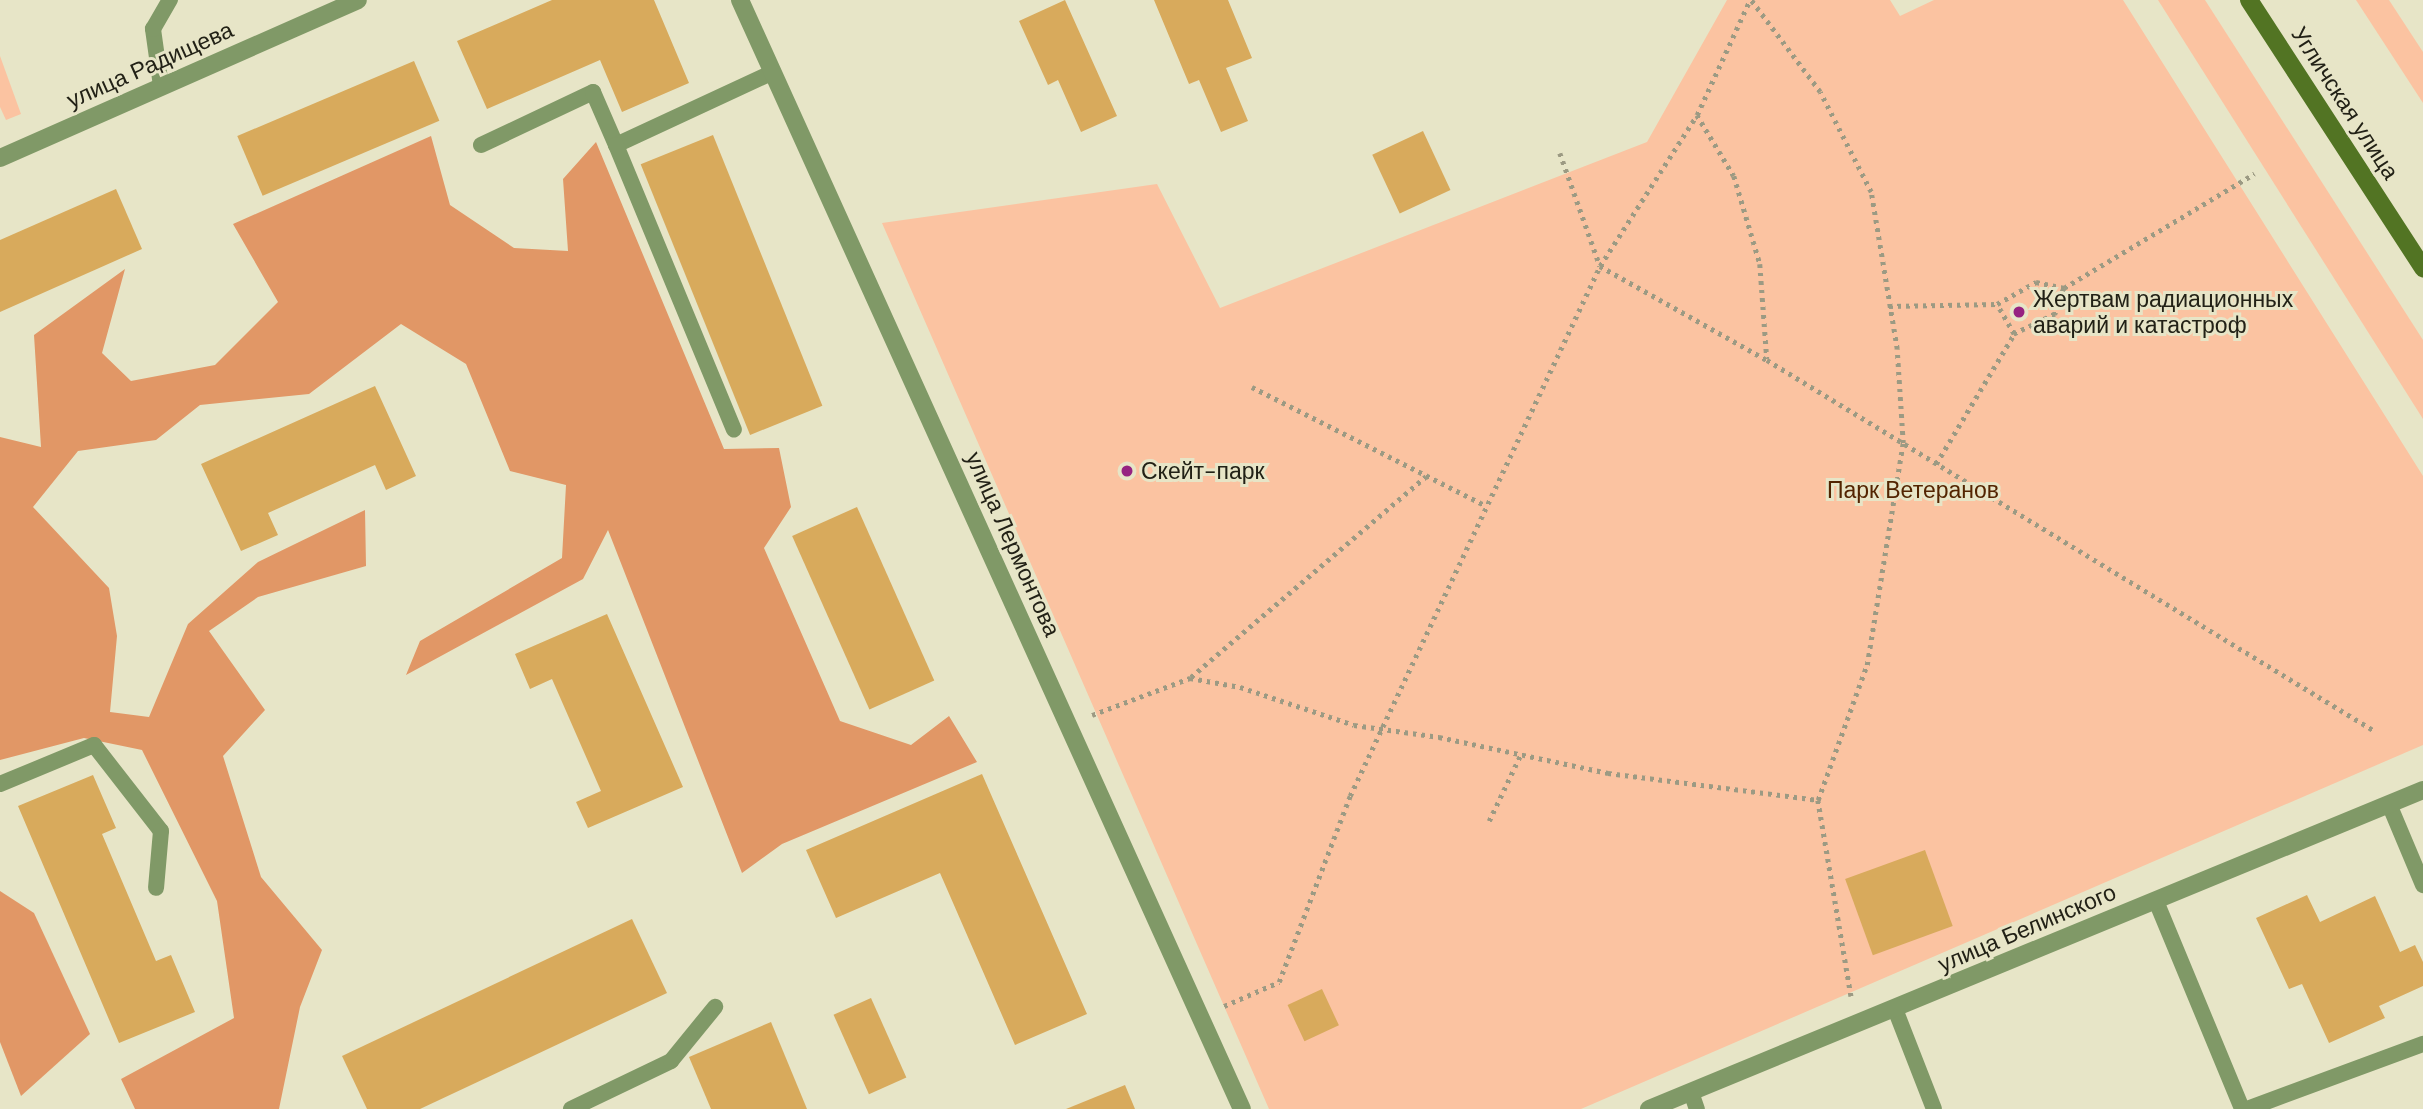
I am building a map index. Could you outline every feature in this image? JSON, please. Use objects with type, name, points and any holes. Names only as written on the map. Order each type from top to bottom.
[{"type":"main road","name":"Угличская улица","points":[[2249,0],[2423,268]]},
{"type":"street","name":"улица Радищева","points":[[0,158],[358,0]]},
{"type":"street","name":"улица Лермонтова","points":[[740,0],[1242,1109]]},
{"type":"street","name":"улица Белинского","points":[[1649,1109],[1694,1101],[1895,1009],[2423,790]]},
{"type":"lane","points":[[161,86],[153,29],[170,0]]},
{"type":"lane","points":[[616,145],[773,72]]},
{"type":"lane","points":[[481,145],[593,92],[734,430]]},
{"type":"lane","points":[[0,784],[94,745],[161,831],[156,888]]},
{"type":"lane","points":[[2389,804],[2423,886]]},
{"type":"lane","points":[[2156,901],[2242,1109]]},
{"type":"lane","points":[[571,1109],[671,1061],[715,1007]]},
{"type":"lane","points":[[1895,1009],[1934,1109]]},
{"type":"lane","points":[[2247,1109],[2423,1044]]},
{"type":"path","points":[[1201,1018],[1279,982],[1381,729],[1600,266],[1697,115],[1751,0],[1820,92],[1871,192],[1889,306],[1903,443],[1867,665],[1818,800],[1852,1001]]},
{"type":"path","points":[[1697,115],[1734,176],[1760,264],[1767,360]]},
{"type":"path","points":[[1560,153],[1600,266],[1767,360],[2373,730]]},
{"type":"path","points":[[1936,464],[2014,334],[2055,314],[2064,288],[2254,174]]},
{"type":"path","points":[[1889,306],[1997,304],[2036,282],[2064,288]]},
{"type":"path","points":[[1997,304],[2014,334]]},
{"type":"path","points":[[1252,387],[1487,506]]},
{"type":"path","points":[[1068,724],[1190,678],[1426,476]]},
{"type":"path","points":[[1190,678],[1240,687],[1381,729],[1608,773],[1818,800]]},
{"type":"path","points":[[1489,821],[1521,754]]},
{"type":"green space","name":"Парк Ветеранов","points":[[1727,0],[1890,0],[1900,16],[1934,0],[2123,0],[2423,476],[2423,745],[1581,1109],[1269,1109],[882,223],[1157,184],[1220,308],[1647,142]]},
{"type":"green space","points":[[2158,0],[2205,0],[2423,340],[2423,419]]},
{"type":"green space","points":[[2356,0],[2389,0],[2423,52],[2423,103]]},
{"type":"green space","points":[[0,56],[21,114],[6,120],[0,107]]},
{"type":"shaded area","points":[[431,136],[450,205],[514,248],[568,251],[563,179],[596,142],[724,449],[779,448],[791,507],[764,548],[840,721],[911,745],[949,716],[977,762],[782,844],[742,873],[608,530],[583,579],[406,675],[420,641],[562,558],[566,485],[510,471],[466,364],[401,324],[309,394],[200,405],[156,440],[78,451],[33,507],[109,588],[117,636],[110,712],[149,717],[188,624],[258,562],[365,510],[366,566],[258,597],[209,631],[265,710],[223,756],[261,877],[322,950],[300,1007],[279,1109],[135,1109],[121,1079],[234,1018],[217,901],[142,750],[84,738],[0,760],[0,437],[41,447],[34,335],[125,269],[102,353],[131,381],[215,365],[278,302],[233,224]]},
{"type":"shaded area","points":[[0,891],[34,913],[90,1034],[21,1096],[0,1042]]},
{"type":"building","points":[[552,0],[654,0],[689,83],[622,112],[600,60],[487,109],[457,41]]},
{"type":"building","points":[[1065,0],[1117,116],[1081,132],[1058,80],[1048,85],[1019,21]]},
{"type":"building","points":[[1154,0],[1228,0],[1252,58],[1226,68],[1248,121],[1221,132],[1199,80],[1189,84]]},
{"type":"building","points":[[414,61],[439,121],[263,196],[237,136]]},
{"type":"building","points":[[1423,131],[1450,190],[1400,214],[1372,155]]},
{"type":"building","points":[[713,135],[822,406],[750,435],[641,164]]},
{"type":"building","points":[[116,189],[142,249],[0,312],[0,240]]},
{"type":"building","points":[[375,386],[416,476],[386,490],[375,465],[268,513],[278,535],[241,551],[201,464]]},
{"type":"building","points":[[857,507],[934,681],[869,709],[792,536]]},
{"type":"building","points":[[607,614],[683,787],[588,828],[576,802],[601,791],[552,679],[530,689],[515,654]]},
{"type":"building","points":[[982,774],[1087,1014],[1015,1045],[940,873],[836,918],[806,850]]},
{"type":"building","points":[[93,775],[116,828],[102,834],[156,961],[171,955],[195,1012],[119,1043],[18,806]]},
{"type":"building","points":[[1925,850],[1953,926],[1873,955],[1845,879]]},
{"type":"building","points":[[2307,895],[2320,922],[2375,896],[2400,952],[2415,945],[2423,962],[2423,986],[2379,1006],[2385,1018],[2329,1043],[2302,984],[2289,989],[2256,918]]},
{"type":"building","points":[[632,919],[667,993],[420,1109],[367,1109],[342,1056]]},
{"type":"building","points":[[1322,989],[1339,1025],[1304,1041],[1288,1005]]},
{"type":"building","points":[[871,998],[906,1077],[869,1094],[834,1015]]},
{"type":"building","points":[[771,1022],[807,1109],[711,1109],[689,1057]]},
{"type":"building","points":[[1125,1085],[1135,1109],[1066,1109]]},
{"type":"place","name":"Жертвам радиационных аварий и катастроф","points":[[2019,312]]},
{"type":"place","name":"Скейт-парк","points":[[1127,471]]}]
